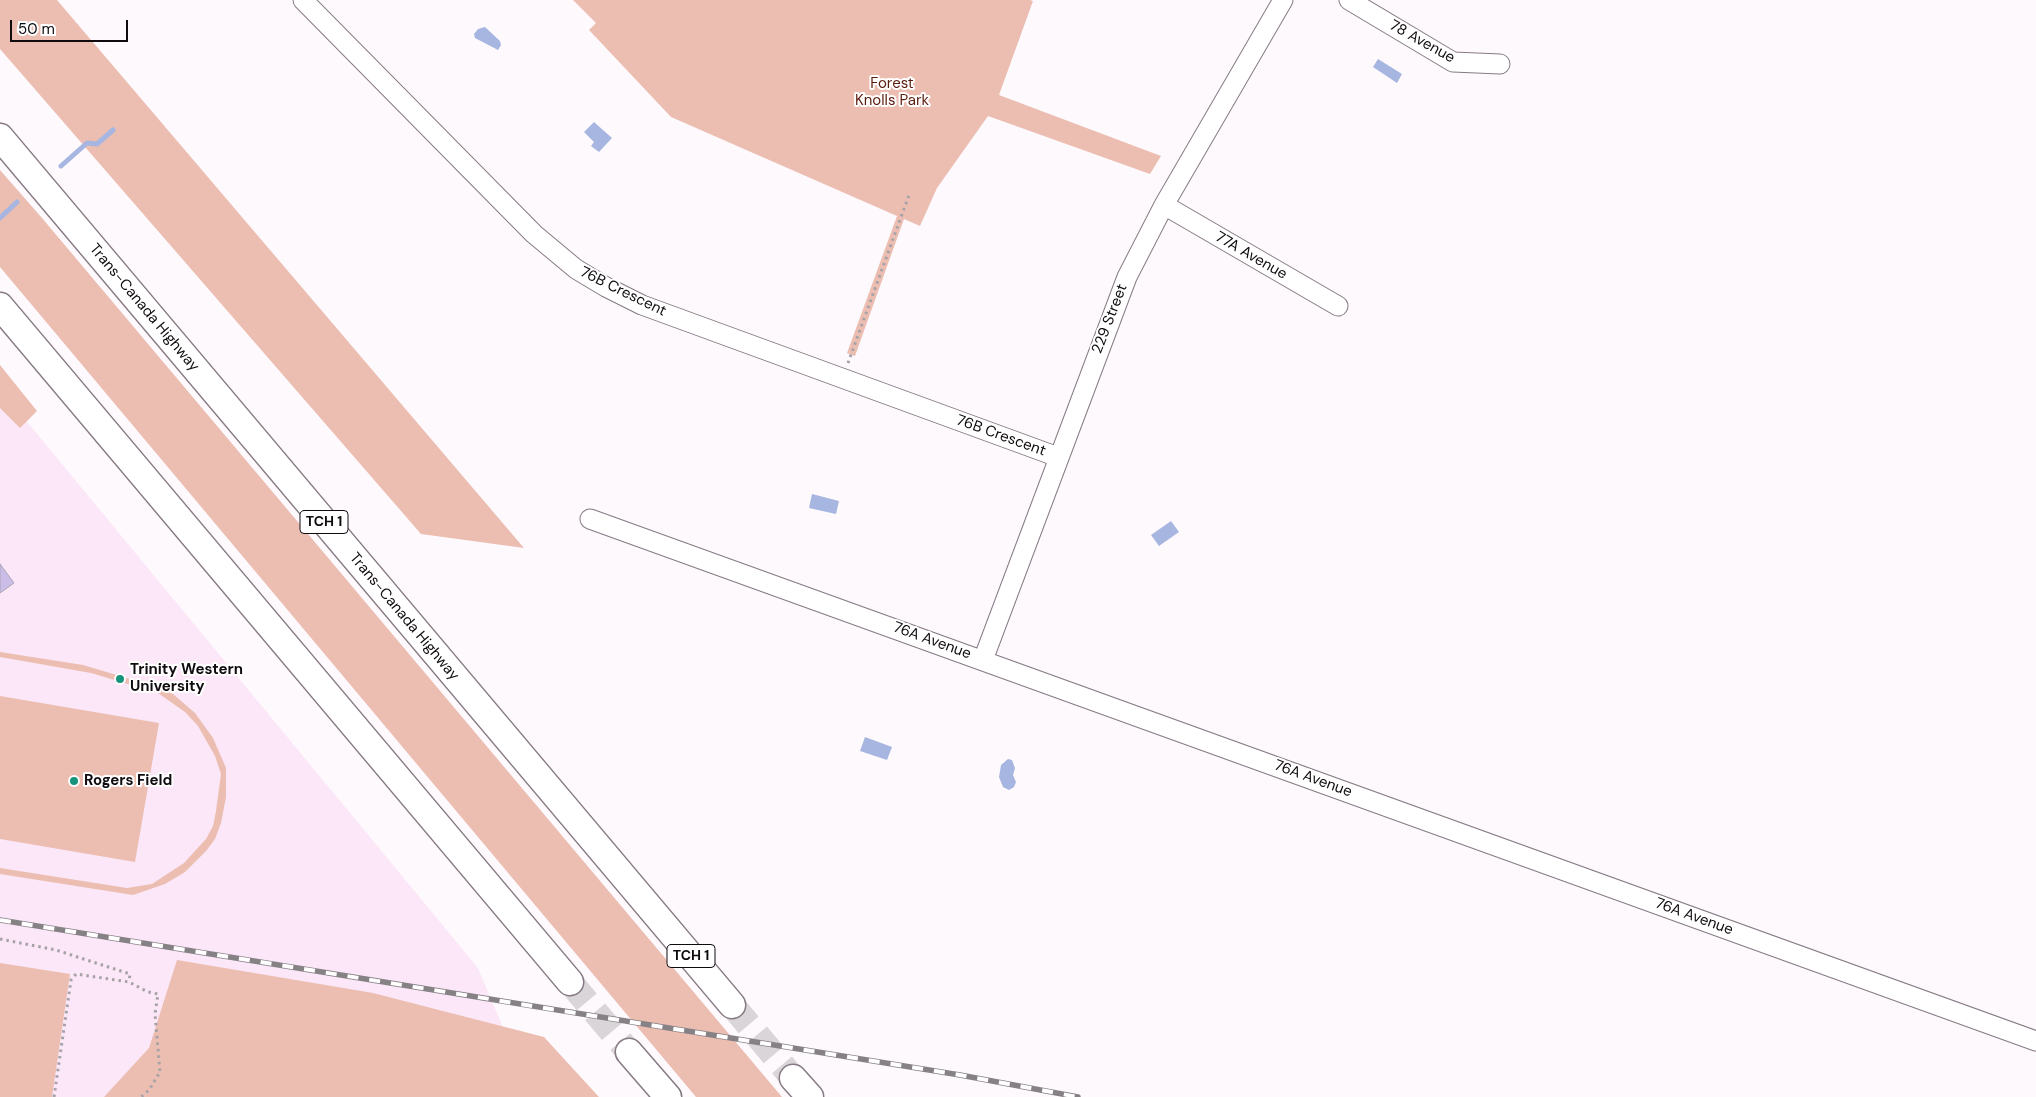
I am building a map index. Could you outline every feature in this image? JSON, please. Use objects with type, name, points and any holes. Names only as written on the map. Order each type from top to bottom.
[{"type":"highway","name":"Trans-Canada Highway","points":[[0,137],[732,1005]]},
{"type":"highway","points":[[0,306],[570,982]]},
{"type":"highway","points":[[629,1052],[668,1097]]},
{"type":"street","name":"229 Street","points":[[983,660],[1127,277],[1164,205],[1283,0]]},
{"type":"street","name":"78 Avenue","points":[[1349,0],[1454,62],[1500,64]]},
{"type":"street","name":"76B Crescent","points":[[306,1],[534,234],[576,269],[642,305],[1058,457]]},
{"type":"street","name":"77A Avenue","points":[[1164,205],[1338,306]]},
{"type":"street","name":"76A Avenue","points":[[590,519],[2036,1041]]},
{"type":"path","points":[[842,378],[909,195]]},
{"type":"path","points":[[0,939],[56,950],[130,974],[129,982]]},
{"type":"path","points":[[54,1097],[71,980],[76,974],[129,982],[148,992],[158,994],[155,1014],[160,1072],[149,1090],[141,1097]]},
{"type":"shaded area","name":"Trinity Western University","points":[[0,389],[478,968],[532,1097],[0,1097]]},
{"type":"green space","points":[[0,0],[57,0],[524,548],[421,534],[0,49]]},
{"type":"green space","name":"Forest Knolls Park","points":[[573,0],[1030,0],[1033,1],[999,95],[1161,156],[1150,174],[988,116],[937,188],[920,226],[904,219],[855,356],[847,353],[897,216],[671,117],[589,30],[596,23]]},
{"type":"green space","points":[[0,170],[782,1097],[696,1097],[0,267]]},
{"type":"green space","points":[[0,365],[37,411],[20,428],[0,408]]},
{"type":"green space","name":"Rogers Field","points":[[0,652],[83,665],[147,684],[173,694],[195,713],[213,738],[226,768],[226,797],[221,823],[215,839],[185,872],[165,884],[133,895],[0,874],[0,868],[127,888],[152,884],[184,863],[206,839],[213,826],[221,774],[215,756],[198,726],[185,712],[158,693],[91,673],[0,657]]},
{"type":"green space","name":"Rogers Field","points":[[0,696],[159,723],[135,862],[0,839]]},
{"type":"green space","points":[[177,960],[373,993],[544,1037],[599,1097],[104,1097],[149,1048]]},
{"type":"green space","points":[[0,963],[70,974],[52,1097],[0,1097]]},
{"type":"water","points":[[485,27],[500,41],[501,45],[498,50],[475,38],[474,34],[478,29]]},
{"type":"water","points":[[1378,59],[1402,74],[1397,83],[1373,67]]},
{"type":"water","points":[[594,122],[612,138],[599,152],[591,146],[594,142],[584,132]]},
{"type":"water","points":[[812,494],[839,501],[836,514],[809,508]]},
{"type":"water","points":[[1171,521],[1179,532],[1159,546],[1151,535]]},
{"type":"water","points":[[865,737],[892,747],[887,760],[860,751]]},
{"type":"water","points":[[1008,759],[1012,760],[1015,768],[1013,775],[1016,782],[1014,787],[1009,790],[1003,787],[999,777],[1001,765]]},
{"type":"building","points":[[0,564],[14,583],[0,593]]},
{"type":"waterway","points":[[61,166],[87,143],[97,144],[113,130]]},
{"type":"waterway","points":[[0,218],[17,202]]},
{"type":"tunnel","points":[[570,982],[629,1052]]},
{"type":"tunnel","points":[[732,1005],[793,1078]]},
{"type":"railway","points":[[0,920],[960,1075],[1078,1097]]},
{"type":"place","name":"Trinity Western University","points":[[120,679]]},
{"type":"place","name":"Rogers Field","points":[[74,781]]}]
